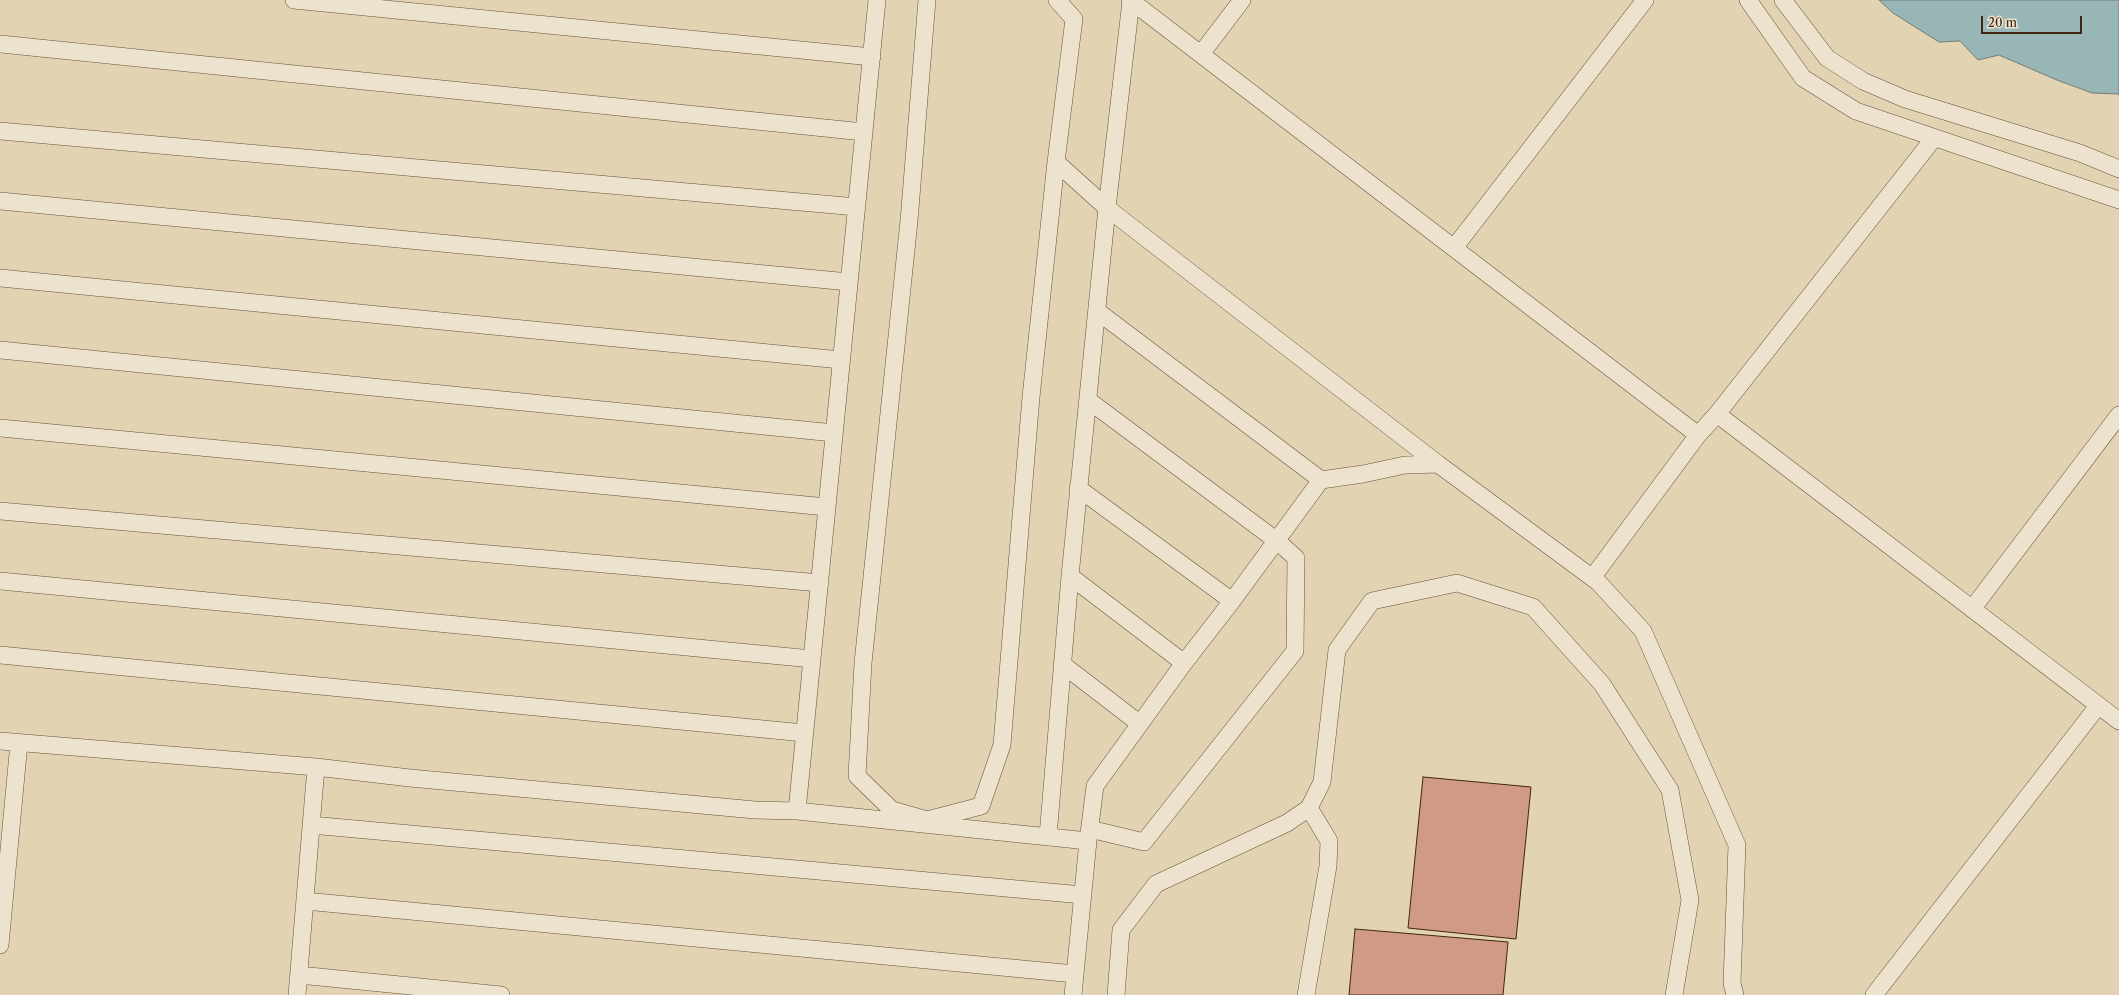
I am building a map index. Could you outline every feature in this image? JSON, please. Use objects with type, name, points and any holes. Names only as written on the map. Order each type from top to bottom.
[{"type":"lane","points":[[294,0],[872,57]]},
{"type":"lane","points":[[797,811],[877,0]]},
{"type":"lane","points":[[927,0],[909,221],[863,663],[857,776],[892,810],[927,820],[981,806],[1002,745],[1031,397],[1056,162],[1074,19],[1057,0]]},
{"type":"lane","points":[[1131,0],[1698,436]]},
{"type":"lane","points":[[1048,836],[1078,488],[1107,208],[1131,0]]},
{"type":"lane","points":[[1201,54],[1242,0]]},
{"type":"lane","points":[[1454,248],[1645,0]]},
{"type":"lane","points":[[1748,0],[1803,78],[1856,111],[2119,200]]},
{"type":"lane","points":[[1783,0],[1827,58],[1863,81],[1905,99],[2080,153],[2119,169]]},
{"type":"lane","points":[[0,44],[864,132]]},
{"type":"lane","points":[[0,131],[857,207]]},
{"type":"lane","points":[[1592,578],[1698,436],[1717,414],[1934,138]]},
{"type":"lane","points":[[1056,162],[1107,208],[1438,464],[1592,578],[1643,631],[1737,845],[1732,983],[1735,995]]},
{"type":"lane","points":[[0,201],[850,282]]},
{"type":"lane","points":[[0,278],[841,360]]},
{"type":"lane","points":[[1097,311],[1321,480],[1363,474],[1405,465],[1438,464]]},
{"type":"lane","points":[[0,350],[834,433]]},
{"type":"lane","points":[[0,741],[316,767],[418,779],[756,810],[797,811],[1048,836],[1089,835],[1144,842],[1295,651],[1296,558],[1277,541],[1088,400]]},
{"type":"lane","points":[[1717,414],[2119,721]]},
{"type":"lane","points":[[1972,609],[2119,415]]},
{"type":"lane","points":[[0,428],[827,507]]},
{"type":"lane","points":[[1073,995],[1095,786],[1184,663],[1277,541],[1321,480]]},
{"type":"lane","points":[[1078,488],[1232,601]]},
{"type":"lane","points":[[0,510],[820,583]]},
{"type":"lane","points":[[1070,576],[1184,663]]},
{"type":"lane","points":[[0,581],[812,659]]},
{"type":"lane","points":[[1116,995],[1121,930],[1156,884],[1287,823],[1309,808],[1322,782],[1337,650],[1372,601],[1457,583],[1533,606],[1602,684],[1670,790],[1690,900],[1674,995]]},
{"type":"lane","points":[[0,655],[804,733]]},
{"type":"lane","points":[[1062,664],[1140,724]]},
{"type":"lane","points":[[1874,995],[2098,706]]},
{"type":"lane","points":[[0,945],[19,743]]},
{"type":"lane","points":[[297,995],[316,767]]},
{"type":"lane","points":[[1306,995],[1328,866],[1329,841],[1309,808]]},
{"type":"lane","points":[[311,825],[1083,895]]},
{"type":"lane","points":[[305,901],[1075,974]]},
{"type":"lane","points":[[299,975],[502,995]]},
{"type":"water","points":[[1879,0],[2119,0],[2119,94],[2092,93],[2057,80],[1999,55],[1978,60],[1960,41],[1939,42],[1893,13]]},
{"type":"building","points":[[1423,777],[1531,787],[1516,939],[1408,928]]},
{"type":"building","points":[[1355,929],[1508,942],[1503,995],[1349,995]]}]
